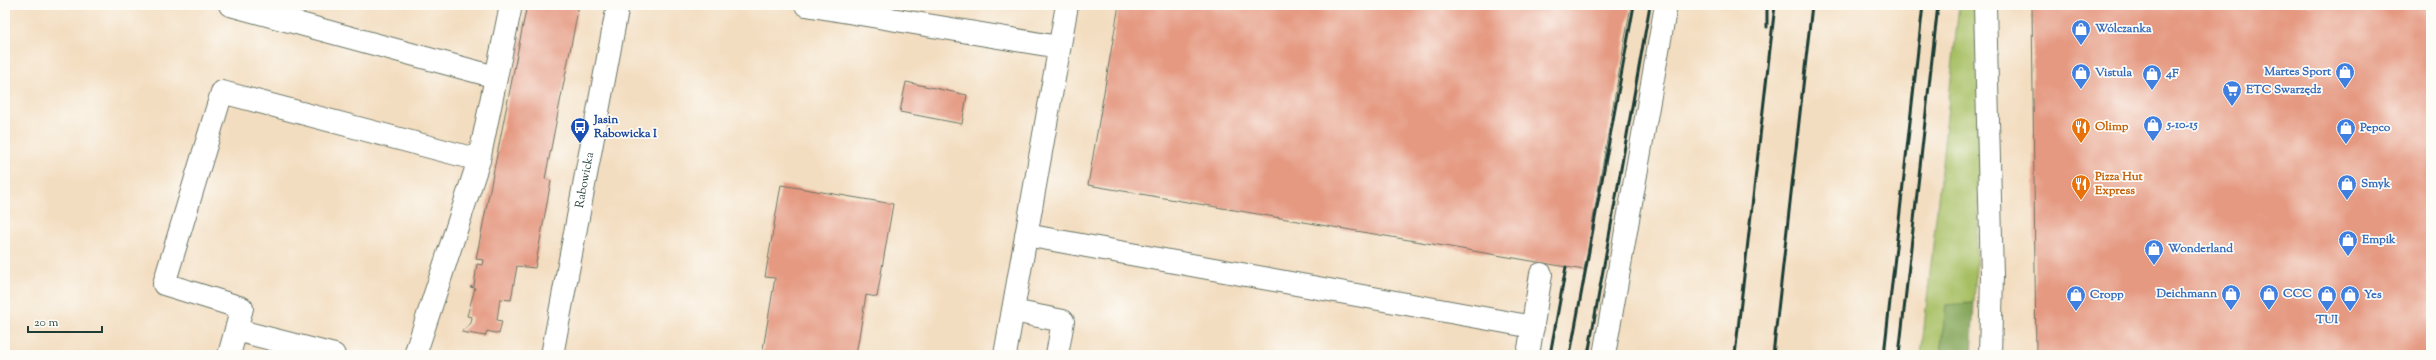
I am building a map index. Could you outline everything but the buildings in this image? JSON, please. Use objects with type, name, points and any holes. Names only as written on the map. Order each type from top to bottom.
[{"type":"street","points":[[230,5],[496,77]]},
{"type":"street","points":[[415,355],[480,160],[511,5]]},
{"type":"street","name":"Rabowicka","points":[[552,355],[618,5]]},
{"type":"street","points":[[806,5],[1059,47]]},
{"type":"street","points":[[1006,355],[1067,5]]},
{"type":"street","points":[[1604,355],[1666,5]]},
{"type":"street","points":[[1985,5],[1992,276],[1990,355]]},
{"type":"street","points":[[229,355],[242,308],[164,284],[222,92],[480,160]]},
{"type":"street","points":[[1026,235],[1533,326]]},
{"type":"street","points":[[1528,355],[1542,274]]},
{"type":"street","points":[[1013,311],[1063,321],[1057,355]]},
{"type":"street","points":[[236,330],[334,355]]},
{"type":"green space","points":[[1959,5],[1990,5],[1974,303],[1946,305],[1940,355],[1921,355]]},
{"type":"green space","points":[[1974,303],[1971,355],[1940,355],[1946,305]]},
{"type":"railway","points":[[1570,355],[1634,5]]},
{"type":"railway","points":[[1588,355],[1650,5]]},
{"type":"railway","points":[[1767,5],[1767,27]]},
{"type":"railway","points":[[1735,355],[1775,5]]},
{"type":"railway","points":[[1773,355],[1812,5]]},
{"type":"railway","points":[[1884,355],[1923,5]]},
{"type":"railway","points":[[1899,355],[1938,5]]},
{"type":"railway","points":[[1550,355],[1566,267]]},
{"type":"place","name":"Wólczanka","points":[[2081,46]]},
{"type":"place","name":"Martes Sport","points":[[2345,89]]},
{"type":"place","name":"Vistula","points":[[2081,90]]},
{"type":"place","name":"4F","points":[[2152,91]]},
{"type":"place","name":"ETC Swarzędz","points":[[2232,107]]},
{"type":"place","name":"5-10-15","points":[[2153,142]]},
{"type":"place","name":"Jasin Rabowicka I","points":[[580,144]]},
{"type":"place","name":"Olimp","points":[[2081,144]]},
{"type":"place","name":"Pepco","points":[[2346,145]]},
{"type":"place","name":"Pizza Hut Express","points":[[2081,201]]},
{"type":"place","name":"Smyk","points":[[2347,201]]},
{"type":"place","name":"Empik","points":[[2348,257]]},
{"type":"place","name":"Wonderland","points":[[2154,266]]},
{"type":"place","name":"Deichmann","points":[[2231,311]]},
{"type":"place","name":"CCC","points":[[2269,311]]},
{"type":"place","name":"Cropp","points":[[2076,312]]},
{"type":"place","name":"TUI","points":[[2327,312]]},
{"type":"place","name":"Yes","points":[[2350,312]]}]
